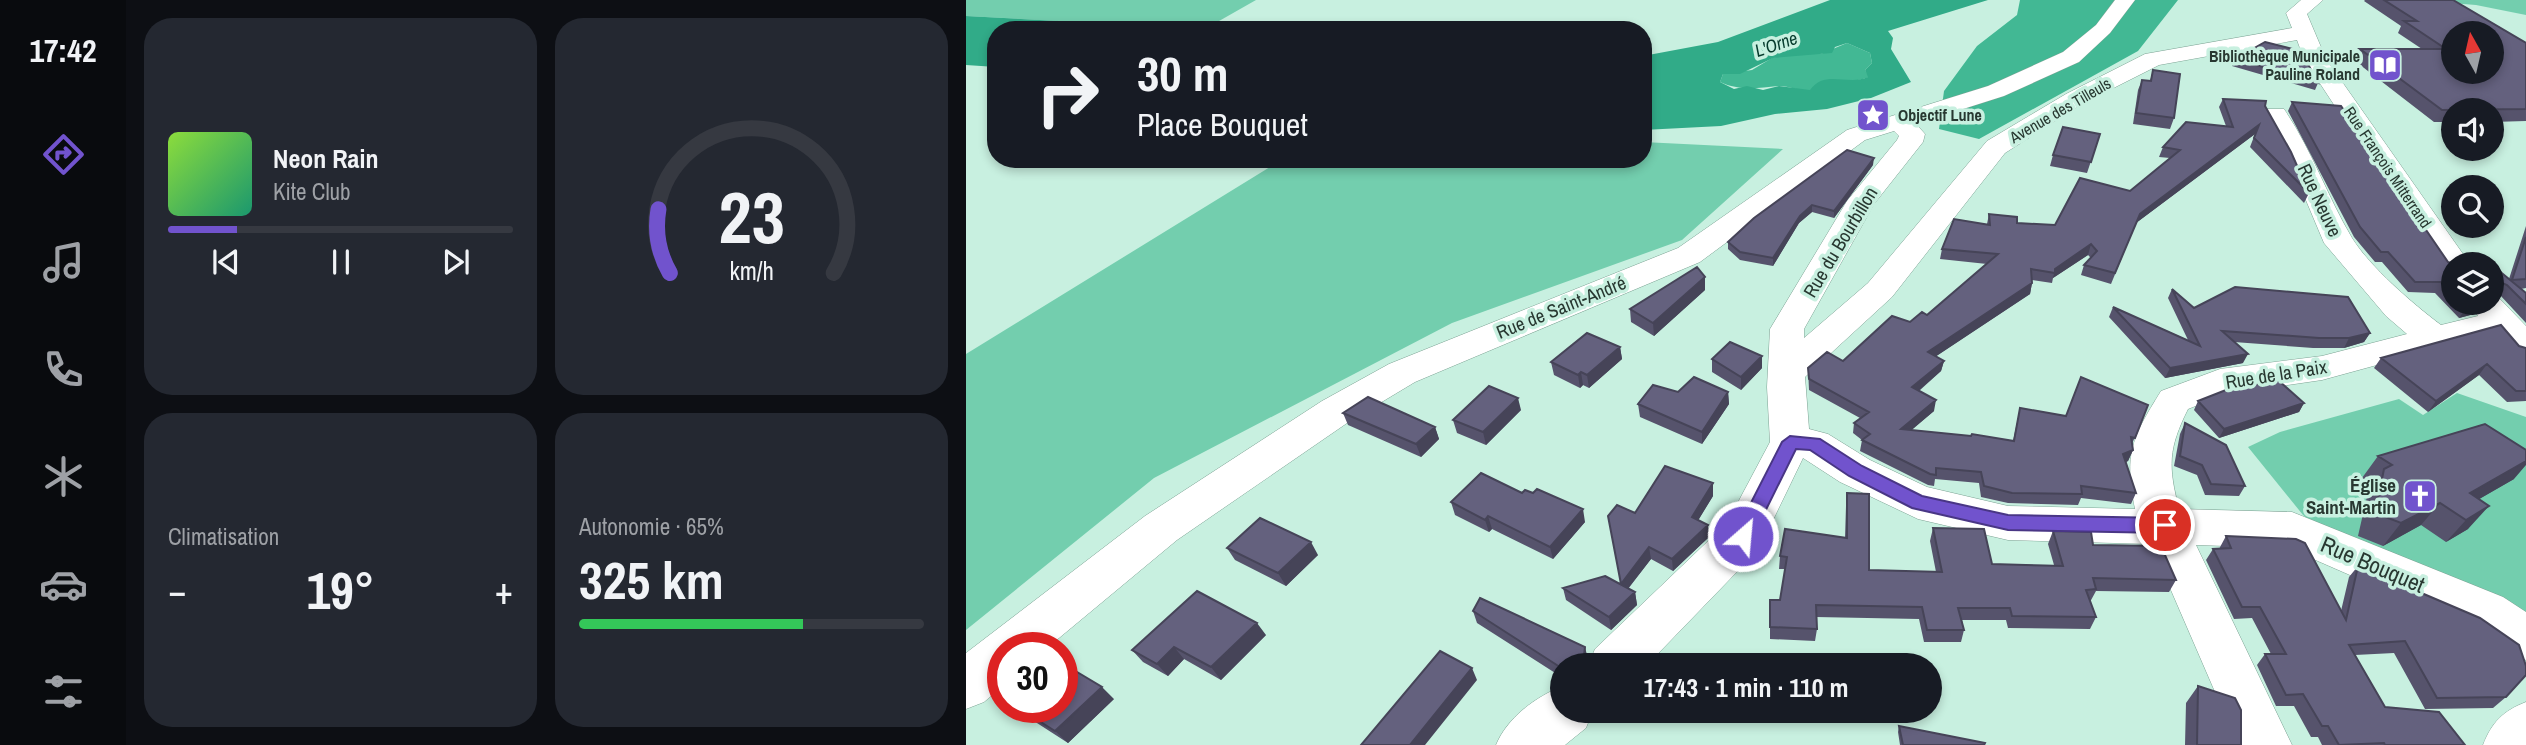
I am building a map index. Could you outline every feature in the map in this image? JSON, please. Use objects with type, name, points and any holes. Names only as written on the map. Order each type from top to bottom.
[{"type":"street","name":"Rue de Saint-André","points":[[1030,632],[1161,528],[1336,411],[1402,373],[1689,254],[1856,135],[1901,124],[1996,92],[2071,57],[2103,29],[2125,0]]},
{"type":"street","name":"Rue François Mitterrand","points":[[2302,10],[2315,59],[2446,252]]},
{"type":"street","name":"Avenue des Tilleuls","points":[[1787,373],[1880,290],[1996,147],[2074,99],[2153,59],[2302,10]]},
{"type":"street","name":"Rue Neuve","points":[[2275,114],[2302,160],[2339,243],[2398,309],[2434,338]]},
{"type":"street","name":"Rue du Bourbillon","points":[[1787,373],[1787,329],[1861,201],[1910,142],[1912,134],[1901,124]]},
{"type":"street","name":"Rue de la Paix","points":[[2265,745],[2165,525],[2148,473],[2149,447],[2174,400],[2220,382],[2322,368],[2434,338],[2486,315]]},
{"type":"street","points":[[2496,315],[2526,347]]},
{"type":"street","points":[[1625,653],[1743,536],[1790,442],[1787,373]]},
{"type":"street","name":"Rue Bouquet","points":[[1790,442],[1814,444],[1855,471],[1918,502],[2008,523],[2292,530],[2486,612],[2526,638]]},
{"type":"street","points":[[966,685],[987,667]]},
{"type":"street","points":[[1523,745],[1551,723]]},
{"type":"street","points":[[2510,745],[2526,728]]},
{"type":"shaded area","points":[[966,0],[1256,0],[1219,21],[1058,21],[966,16]]},
{"type":"shaded area","points":[[2020,0],[2178,0],[2138,51],[1979,139],[1939,129],[1944,91],[1977,46],[2017,15]]},
{"type":"shaded area","points":[[2412,0],[2526,0],[2526,15],[2476,5]]},
{"type":"shaded area","points":[[1847,43],[1870,53],[1872,63],[1865,70],[1869,77],[1837,80],[1807,90],[1782,86],[1741,88],[1720,82],[1723,74],[1752,70],[1772,58],[1796,53],[1821,54]]},
{"type":"shaded area","points":[[1652,142],[1783,149],[1682,240],[1452,323],[1154,478],[966,630],[966,354],[1268,168],[1652,168]]},
{"type":"shaded area","points":[[2457,393],[2526,417],[2526,623],[2326,535],[2303,515],[2248,447],[2280,432],[2399,399],[2423,415]]},
{"type":"water","name":"L'Orne","points":[[1830,0],[1988,0],[1888,31],[1893,38],[1891,49],[1911,82],[1871,98],[1827,109],[1775,114],[1721,126],[1652,130],[1652,54],[1718,42]],"holes":[[[1847,43],[1870,53],[1872,63],[1865,70],[1868,77],[1822,80],[1810,90],[1779,86],[1763,90],[1747,86],[1734,89],[1720,82],[1723,74],[1740,74],[1773,58],[1832,53],[1835,47]]]},
{"type":"water","points":[[966,16],[1060,21],[987,21],[987,66],[966,65]]},
{"type":"building","points":[[2384,0],[2453,0],[2489,21],[2441,21],[2441,46],[2404,21],[2417,21]]},
{"type":"building","points":[[2504,30],[2526,43],[2526,109],[2504,109],[2504,98],[2441,98],[2441,109],[2360,49],[2441,49],[2441,84],[2504,84]]},
{"type":"building","points":[[2265,42],[2301,51],[2318,83],[2235,59]]},
{"type":"building","points":[[2153,70],[2180,74],[2174,118],[2136,113],[2142,80],[2151,81]]},
{"type":"building","points":[[2223,99],[2266,101],[2265,106],[2291,152],[2309,193],[2254,138],[2259,125],[2140,214],[2115,273],[2084,265],[2097,251],[2091,244],[2055,269],[2055,273],[2031,269],[2032,283],[1928,352],[1944,361],[1912,387],[1936,400],[1901,429],[1972,434],[2014,441],[2020,408],[2066,416],[2081,377],[2148,405],[2135,438],[2131,437],[2133,450],[2123,454],[2136,493],[2081,486],[2082,494],[2012,493],[1984,486],[1981,472],[1936,468],[1936,475],[1930,474],[1862,440],[1870,434],[1854,423],[1869,412],[1809,379],[1808,368],[1827,352],[1843,361],[1892,316],[1910,322],[1922,312],[1927,315],[1998,254],[1942,249],[1954,219],[1990,225],[1989,214],[2017,217],[2017,223],[2055,225],[2080,178],[2130,191],[2180,150],[2163,147],[2186,122],[2233,127]]},
{"type":"building","points":[[2292,102],[2341,106],[2441,252],[2441,282],[2415,282],[2388,252],[2381,252],[2360,227]]},
{"type":"building","points":[[2063,127],[2100,134],[2091,162],[2053,155]]},
{"type":"building","points":[[1847,150],[1874,158],[1834,211],[1812,205],[1800,216],[1773,258],[1740,252],[1728,242],[1754,218]]},
{"type":"building","points":[[2526,237],[2526,279],[2512,280]]},
{"type":"building","points":[[1697,267],[1705,277],[1653,323],[1630,309]]},
{"type":"building","points":[[2504,275],[2526,293],[2526,304],[2504,284]]},
{"type":"building","points":[[2235,287],[2348,297],[2370,333],[2349,338],[2319,338],[2222,331],[2248,354],[2170,368],[2113,307],[2200,346],[2172,289],[2194,308]]},
{"type":"building","points":[[2501,325],[2519,346],[2526,348],[2526,391],[2516,391],[2487,364],[2436,401],[2381,358]]},
{"type":"building","points":[[1587,333],[1620,347],[1587,375],[1581,372],[1578,375],[1551,362]]},
{"type":"building","points":[[1730,342],[1762,356],[1741,377],[1712,359]]},
{"type":"building","points":[[1694,377],[1728,392],[1702,432],[1638,404],[1653,385],[1678,392]]},
{"type":"building","points":[[2279,381],[2304,403],[2224,429],[2198,401],[2231,388]]},
{"type":"building","points":[[1489,386],[1518,398],[1483,432],[1453,420]]},
{"type":"building","points":[[1368,397],[1435,427],[1416,444],[1343,413]]},
{"type":"building","points":[[2185,423],[2226,445],[2245,486],[2211,484],[2202,465],[2180,456]]},
{"type":"building","points":[[2485,424],[2526,450],[2526,461],[2470,493],[2489,506],[2466,520],[2440,503],[2401,523],[2375,513],[2384,469],[2392,465],[2378,456]]},
{"type":"building","points":[[1665,466],[1713,483],[1692,517],[1708,525],[1672,559],[1649,547],[1621,584],[1608,516],[1617,505],[1635,513]]},
{"type":"building","points":[[1481,473],[1522,493],[1525,490],[1533,493],[1537,489],[1583,509],[1550,547],[1488,516],[1485,520],[1451,502]]},
{"type":"building","points":[[1847,493],[1869,494],[1869,570],[1942,572],[1933,528],[1984,529],[1992,564],[2063,566],[2053,531],[2091,532],[2093,545],[2161,546],[2176,580],[2093,578],[2096,589],[2086,590],[2096,617],[2012,616],[2010,608],[1958,608],[1964,630],[1927,630],[1922,607],[1816,605],[1817,629],[1770,627],[1770,600],[1780,600],[1787,557],[1780,556],[1785,529],[1847,538]]},
{"type":"building","points":[[1260,518],[1311,542],[1278,573],[1227,548]]},
{"type":"building","points":[[2226,536],[2296,539],[2305,543],[2346,620],[2358,566],[2480,618],[2519,645],[2526,675],[2506,697],[2437,698],[2405,641],[2349,645],[2385,707],[2439,712],[2465,745],[2339,745],[2328,726],[2322,726],[2303,694],[2286,695],[2265,654],[2286,654],[2260,607],[2242,607],[2213,549],[2231,548]]},
{"type":"building","points":[[1605,576],[1635,592],[1609,617],[1563,588]]},
{"type":"building","points":[[1197,591],[1257,623],[1211,667],[1174,647],[1157,664],[1132,650]]},
{"type":"building","points":[[1480,598],[1585,647],[1584,653],[1550,653],[1550,661],[1473,611]]},
{"type":"building","points":[[1440,651],[1472,668],[1410,745],[1361,745]]},
{"type":"building","points":[[1078,673],[1102,687],[1078,709]]},
{"type":"building","points":[[2198,686],[2235,698],[2241,710],[2241,745],[2197,745]]},
{"type":"building","points":[[1042,723],[1064,723],[1055,731]]},
{"type":"building","points":[[1899,726],[1985,743],[1903,745]]},
{"type":"place","name":"Bibliothèque Municipale Pauline Roland","points":[[2385,65]]},
{"type":"place","name":"Objectif Lune","points":[[1873,115]]},
{"type":"place","name":"Église Saint-Martin","points":[[2420,496]]},
{"type":"route","points":[[1743,536],[1790,442],[1814,444],[1855,471],[1918,502],[2008,523],[2165,525]]}]
